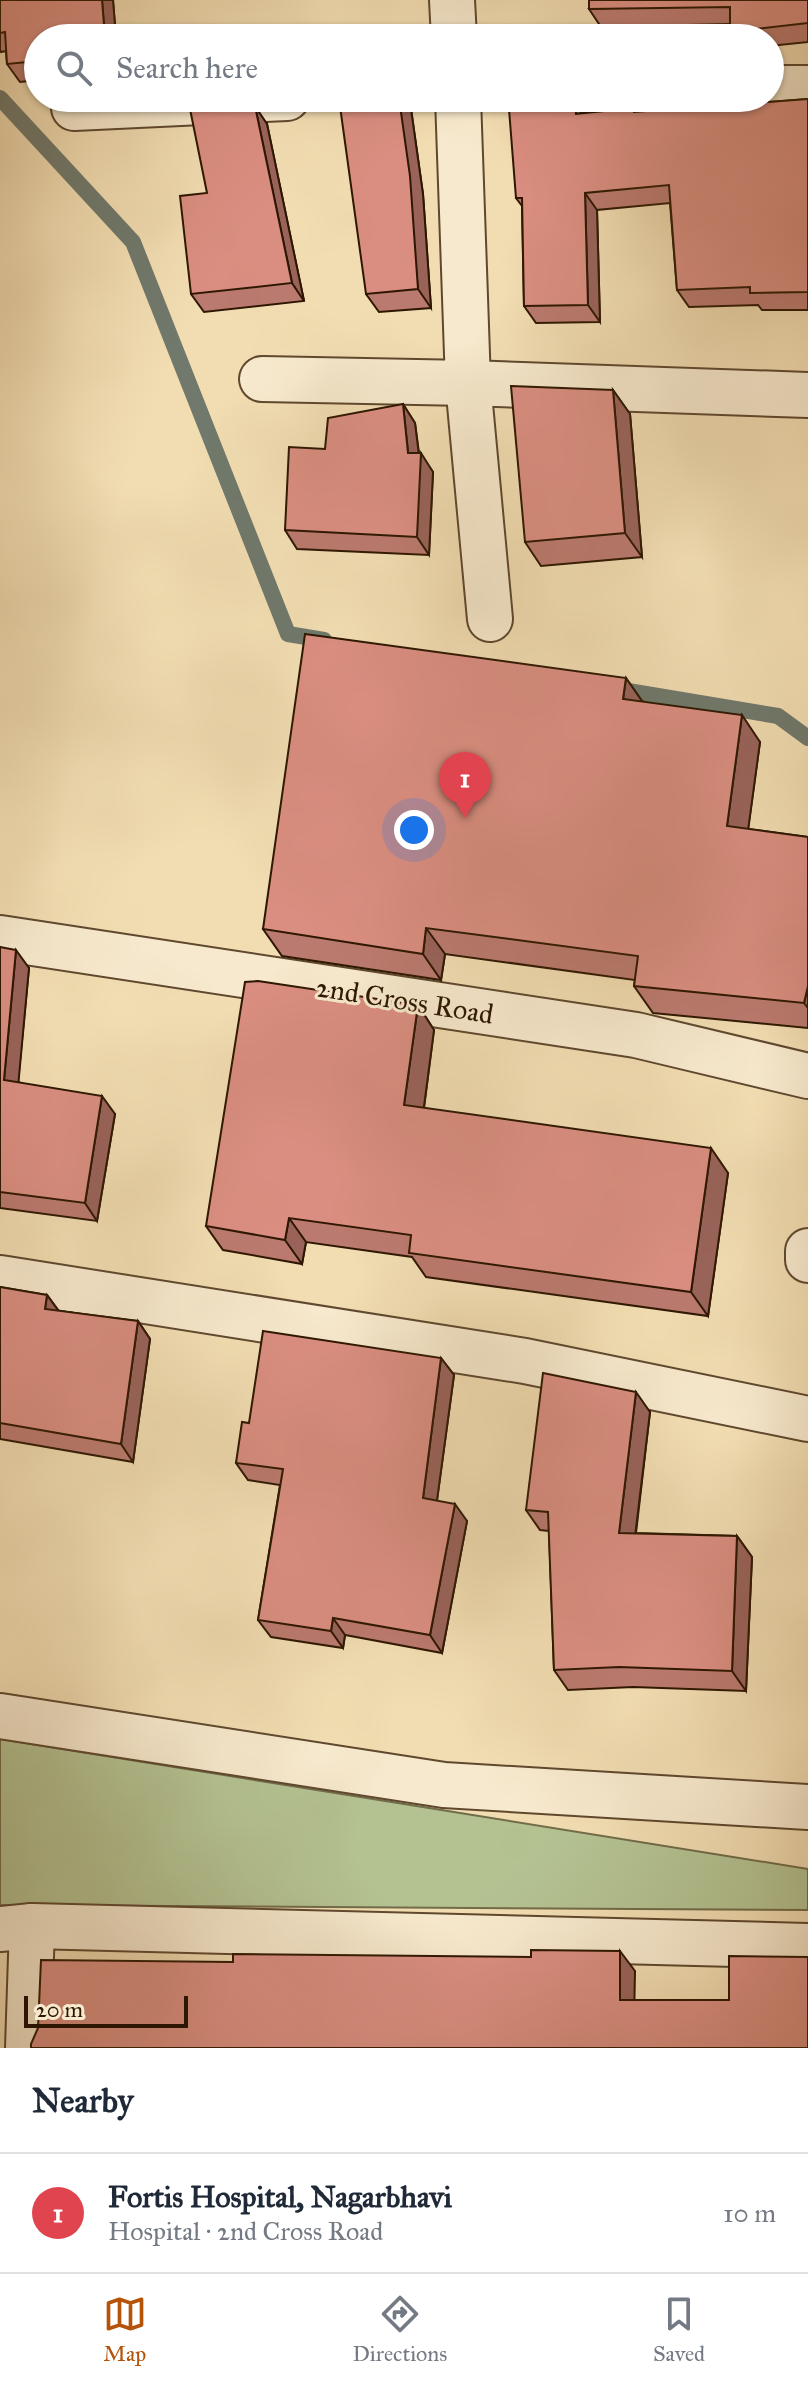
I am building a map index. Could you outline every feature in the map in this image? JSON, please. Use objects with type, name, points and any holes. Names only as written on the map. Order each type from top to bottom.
[{"type":"street","points":[[452,0],[453,24]]},
{"type":"street","points":[[784,88],[808,88]]},
{"type":"street","points":[[458,112],[468,383],[490,619]]},
{"type":"street","points":[[262,379],[808,395]]},
{"type":"street","name":"2nd Cross Road","points":[[0,938],[636,1035],[808,1076]]},
{"type":"street","points":[[808,1251],[808,1260]]},
{"type":"street","points":[[0,1278],[525,1361],[808,1419]]},
{"type":"street","points":[[0,1716],[444,1785],[808,1807]]},
{"type":"street","points":[[28,2048],[16,1928],[808,1946]]},
{"type":"green space","points":[[0,1739],[808,1869],[808,1910],[0,1905]]},
{"type":"building","points":[[0,0],[102,0],[104,24],[24,24],[24,62],[7,64],[5,32],[0,33]]},
{"type":"building","points":[[589,0],[808,0],[808,23],[784,26],[730,24],[730,7],[589,9]]},
{"type":"building","points":[[808,99],[808,292],[750,293],[750,287],[677,290],[669,185],[585,193],[588,305],[524,306],[522,198],[516,198],[509,112],[784,112],[784,101]]},
{"type":"building","points":[[191,112],[256,112],[292,283],[191,294],[180,196],[207,193]]},
{"type":"building","points":[[341,112],[401,112],[410,176],[418,289],[366,294]]},
{"type":"building","points":[[511,386],[613,390],[625,533],[525,542]]},
{"type":"building","points":[[403,404],[408,453],[421,453],[417,537],[285,530],[289,447],[325,449],[328,418]]},
{"type":"building","points":[[305,634],[626,678],[623,699],[742,715],[727,826],[808,837],[808,986],[804,1003],[634,986],[638,956],[426,928],[423,954],[263,929]]},
{"type":"building","points":[[0,947],[16,950],[4,1080],[102,1096],[85,1203],[0,1192]]},
{"type":"building","points":[[258,981],[418,1005],[404,1105],[711,1148],[691,1292],[409,1253],[411,1235],[289,1218],[285,1240],[206,1226],[245,982]]},
{"type":"building","points":[[0,1287],[47,1295],[45,1309],[138,1321],[121,1444],[0,1423]]},
{"type":"building","points":[[263,1331],[441,1358],[423,1498],[455,1504],[430,1635],[333,1618],[331,1631],[258,1620],[283,1469],[236,1463],[242,1422],[249,1423]]},
{"type":"building","points":[[543,1373],[636,1392],[619,1533],[737,1536],[732,1671],[619,1667],[554,1670],[548,1512],[526,1510]]},
{"type":"building","points":[[531,1950],[620,1951],[620,2000],[729,2000],[729,1956],[808,1957],[808,2048],[31,2048],[38,2028],[41,1960],[233,1962],[233,1954],[531,1957]]},
{"type":"waterway","points":[[0,98],[133,242],[288,634],[324,640]]},
{"type":"waterway","points":[[616,689],[778,716],[808,738]]},
{"type":"place","name":"Fortis Hospital, Nagarbhavi","points":[[465,818]]}]
